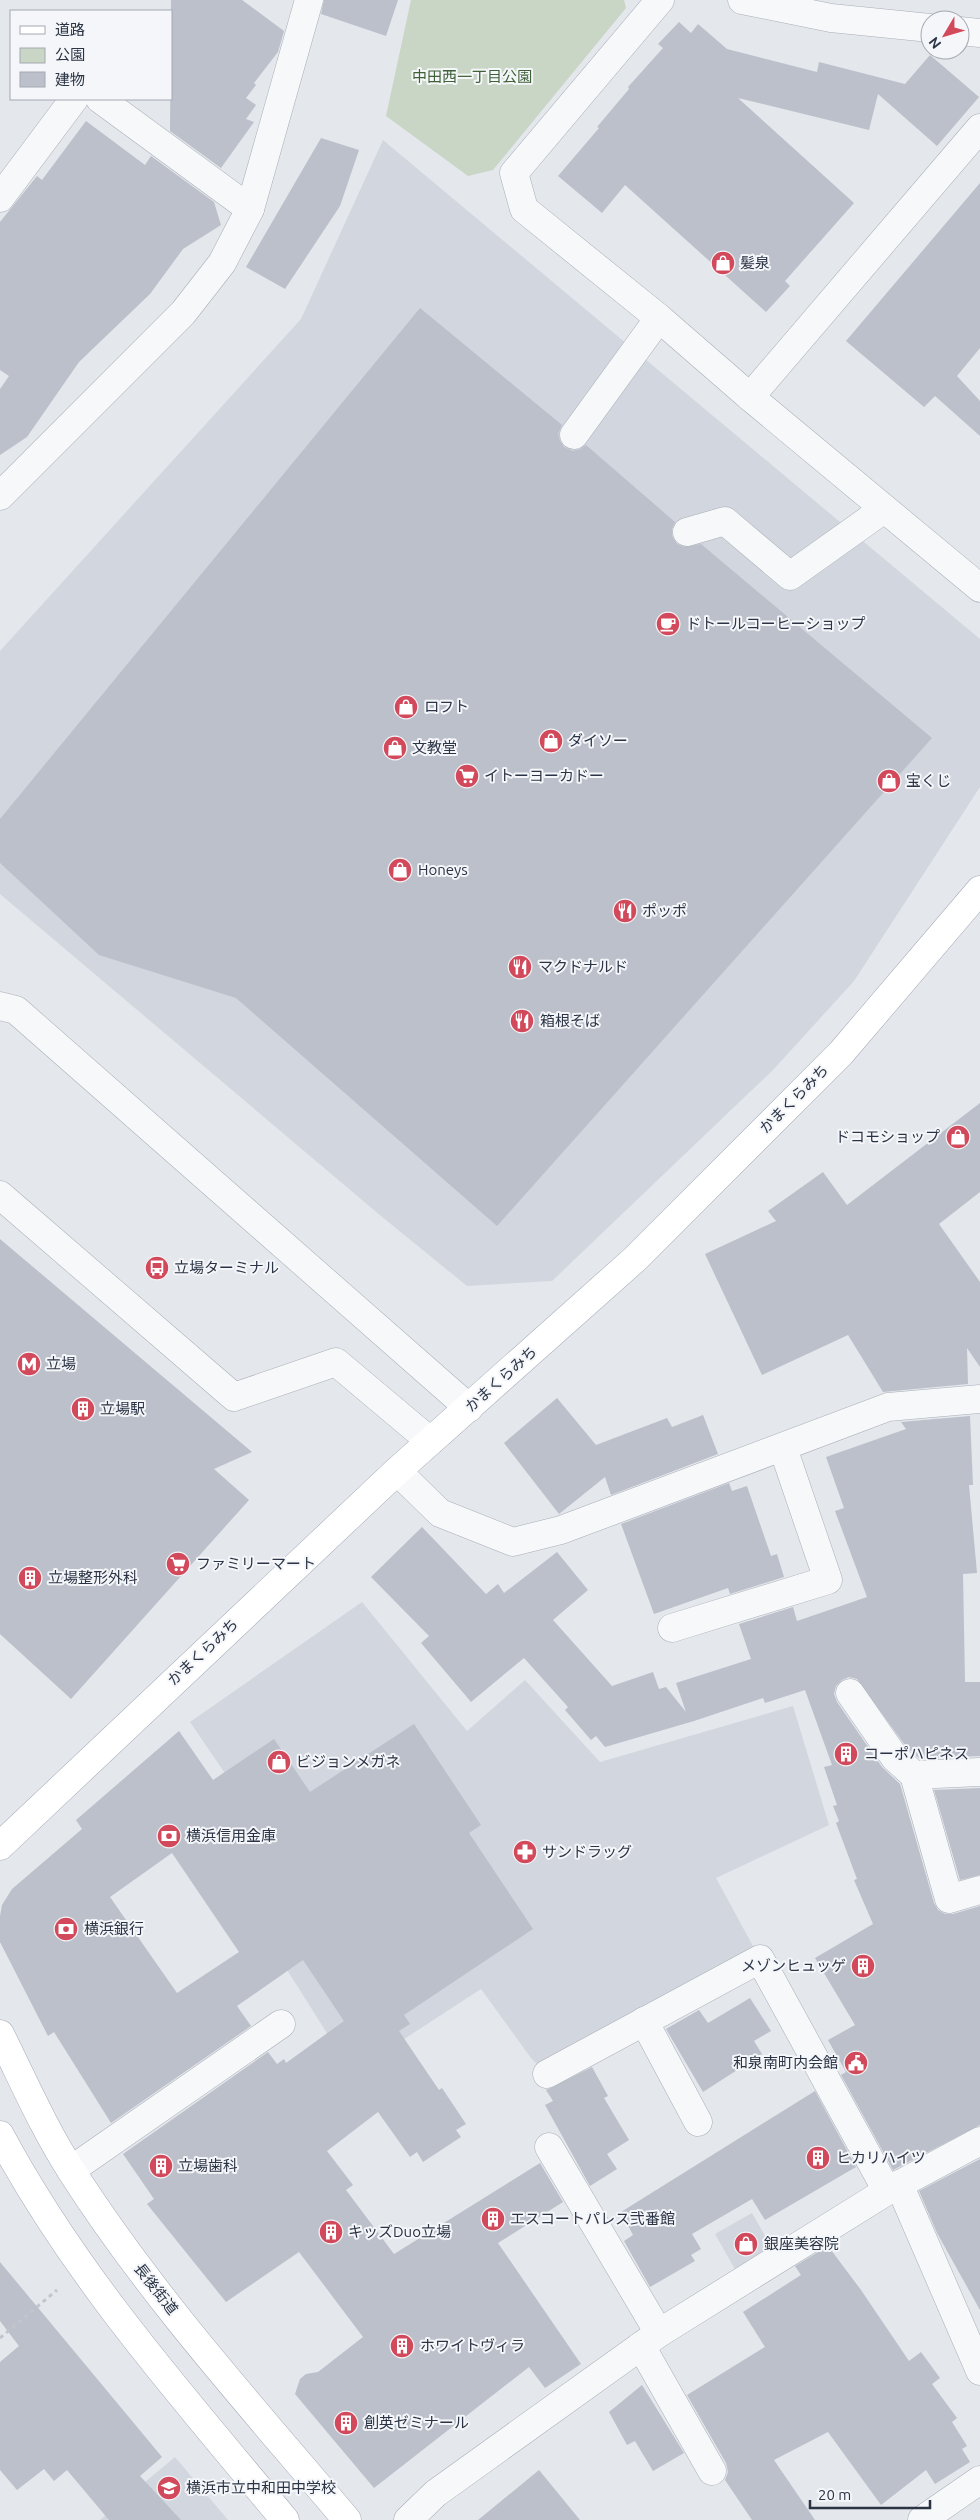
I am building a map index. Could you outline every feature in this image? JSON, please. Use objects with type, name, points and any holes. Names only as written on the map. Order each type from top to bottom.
[{"type":"main road","name":"かまくらみち","points":[[0,1846],[397,1471],[635,1259],[841,1053],[980,890]]},
{"type":"main road","name":"長後街道","points":[[0,2034],[71,2170],[125,2249],[190,2333],[347,2520]]},
{"type":"main road","points":[[0,2135],[76,2261],[148,2354],[285,2520]]},
{"type":"street","points":[[0,496],[182,313],[222,263],[250,209],[309,0]]},
{"type":"street","points":[[660,0],[514,173],[524,210],[659,318],[750,397],[980,588]]},
{"type":"street","points":[[749,1],[831,18],[920,27]]},
{"type":"street","points":[[0,198],[73,100]]},
{"type":"street","points":[[101,100],[250,209]]},
{"type":"street","points":[[750,397],[980,128]]},
{"type":"street","points":[[574,435],[659,318]]},
{"type":"street","points":[[687,532],[725,521],[790,576],[884,509]]},
{"type":"street","points":[[0,1006],[16,1010],[469,1408]]},
{"type":"street","points":[[0,1195],[234,1397],[336,1362],[430,1441]]},
{"type":"street","points":[[397,1471],[440,1513],[513,1542],[561,1530],[888,1407],[980,1399]]},
{"type":"street","points":[[672,1628],[828,1580],[783,1448]]},
{"type":"street","points":[[850,1693],[895,1758],[914,1775],[949,1899],[980,1890]]},
{"type":"street","points":[[914,1775],[980,1772]]},
{"type":"street","points":[[548,2074],[760,1959],[893,2188],[980,2371]]},
{"type":"street","points":[[644,2021],[698,2122]]},
{"type":"street","points":[[71,2170],[281,2024]]},
{"type":"street","points":[[408,2520],[436,2493],[650,2340],[893,2188],[980,2141]]},
{"type":"street","points":[[549,2147],[650,2340],[712,2471]]},
{"type":"street","points":[[922,2520],[980,2480]]},
{"type":"path","points":[[0,2338],[57,2290]]},
{"type":"shaded area","name":"イトーヨーカドー","points":[[383,140],[980,639],[980,787],[854,981],[773,1070],[552,1281],[467,1286],[381,1216],[0,894],[0,651],[301,319]]},
{"type":"shaded area","name":"サンドラッグ","points":[[362,1602],[467,1731],[525,1680],[600,1762],[793,1706],[829,1825],[716,1878],[760,1959],[547,2074],[531,2058],[481,1989],[352,2073],[267,1938],[316,1907],[190,1722]]},
{"type":"shaded area","name":"銀座美容院","points":[[752,2213],[772,2248],[736,2271],[715,2234]]},
{"type":"shaded area","name":"横浜市立中和田中学校","points":[[175,2457],[228,2520],[100,2520]]},
{"type":"green space","name":"中田西一丁目公園","points":[[411,0],[624,0],[626,8],[493,170],[468,176],[386,116]]},
{"type":"building","points":[[171,0],[242,0],[284,31],[278,52],[254,83],[256,85],[246,98],[256,105],[246,119],[254,122],[221,168],[170,131],[170,100],[172,100]]},
{"type":"building","points":[[324,0],[398,0],[386,36],[321,14]]},
{"type":"building","points":[[679,22],[691,33],[698,24],[727,49],[817,72],[819,62],[905,84],[926,60],[936,60],[979,97],[937,146],[878,94],[869,130],[738,98],[854,203],[785,281],[790,286],[766,312],[625,185],[602,213],[558,176],[599,128],[597,127],[629,89],[628,87],[663,48],[658,44]]},
{"type":"building","points":[[86,121],[145,165],[151,156],[214,202],[221,225],[183,249],[150,294],[79,362],[27,437],[0,455],[0,389],[9,376],[0,370],[0,222],[37,176],[42,180]]},
{"type":"building","points":[[321,138],[359,150],[340,206],[285,289],[246,267]]},
{"type":"building","points":[[980,183],[980,348],[957,376],[980,401],[980,436],[935,396],[924,407],[846,341]]},
{"type":"building","name":"イトーヨーカドー","points":[[420,308],[562,425],[558,434],[564,447],[573,451],[586,445],[675,522],[672,536],[677,544],[684,547],[701,544],[932,738],[497,1226],[236,998],[99,955],[0,863],[0,819]]},
{"type":"building","points":[[980,1103],[980,1192],[939,1224],[980,1282],[980,1367],[967,1348],[968,1384],[883,1392],[848,1335],[762,1375],[705,1254],[776,1221],[768,1211],[823,1172],[847,1205]]},
{"type":"building","points":[[0,1239],[252,1452],[214,1469],[249,1500],[71,1699],[0,1634]]},
{"type":"building","points":[[557,1398],[596,1445],[667,1418],[672,1427],[703,1415],[718,1454],[611,1495],[605,1477],[559,1514],[504,1443]]},
{"type":"building","points":[[970,1416],[973,1485],[969,1485],[977,1573],[963,1574],[965,1682],[980,1682],[980,1756],[920,1759],[907,1748],[857,1679],[849,1677],[842,1680],[836,1686],[834,1694],[837,1702],[882,1767],[900,1784],[934,1903],[938,1910],[945,1914],[953,1914],[980,1906],[980,2125],[893,2170],[841,2075],[846,2072],[828,2040],[855,2025],[815,1958],[873,1924],[854,1880],[857,1879],[836,1823],[839,1821],[833,1806],[837,1805],[824,1767],[832,1765],[805,1690],[765,1703],[763,1698],[694,1721],[605,1747],[596,1736],[591,1740],[565,1710],[568,1707],[524,1658],[471,1702],[421,1643],[429,1636],[371,1577],[422,1527],[486,1594],[498,1584],[504,1593],[557,1552],[588,1590],[553,1620],[612,1686],[653,1672],[659,1689],[666,1687],[686,1712],[676,1683],[751,1659],[739,1624],[793,1607],[797,1621],[867,1597],[835,1511],[844,1508],[826,1457],[906,1429],[901,1422]]},
{"type":"building","points":[[729,1483],[732,1491],[747,1486],[771,1556],[777,1554],[784,1577],[730,1594],[728,1588],[654,1614],[621,1524]]},
{"type":"building","points":[[414,1724],[481,1825],[469,1833],[533,1929],[404,2015],[410,2024],[399,2031],[439,2090],[442,2088],[466,2124],[456,2130],[461,2137],[423,2162],[417,2152],[410,2157],[378,2112],[327,2151],[353,2185],[346,2190],[394,2254],[540,2163],[563,2202],[498,2243],[581,2364],[545,2388],[529,2367],[374,2488],[295,2394],[300,2379],[306,2374],[318,2372],[363,2337],[299,2252],[226,2302],[147,2204],[154,2199],[123,2154],[268,2052],[277,2064],[284,2059],[286,2063],[344,2021],[303,1960],[237,2006],[251,2026],[111,2123],[54,2032],[48,2036],[0,1942],[2,1905],[12,1889],[82,1829],[76,1820],[179,1731],[213,1780],[274,1739],[310,1792]],"holes":[[[172,1853],[239,1952],[177,1993],[110,1897]]]},
{"type":"building","points":[[980,1788],[980,1875],[960,1880],[934,1790]]},
{"type":"building","points":[[750,1998],[771,2031],[754,2041],[762,2054],[703,2092],[666,2029],[699,2010],[708,2023]]},
{"type":"building","points":[[592,2067],[608,2096],[604,2098],[629,2140],[607,2154],[617,2169],[590,2186],[545,2105],[553,2101],[546,2090]]},
{"type":"building","points":[[815,2091],[856,2167],[765,2220],[752,2199],[692,2234],[701,2249],[691,2255],[695,2261],[650,2287],[624,2241],[633,2235],[621,2212]]},
{"type":"building","points":[[980,2159],[980,2310],[937,2233],[919,2191]]},
{"type":"building","points":[[828,2246],[861,2290],[909,2361],[921,2352],[940,2378],[932,2384],[957,2418],[952,2422],[967,2446],[962,2449],[970,2462],[935,2484],[926,2470],[881,2505],[828,2432],[774,2460],[815,2520],[752,2520],[725,2480],[728,2472],[726,2463],[687,2395],[765,2347],[743,2312],[801,2275],[795,2266]]},
{"type":"building","points":[[0,2262],[162,2457],[140,2476],[181,2520],[109,2520],[67,2470],[54,2481],[44,2469],[17,2490],[0,2470],[0,2362],[19,2346],[0,2321]]},
{"type":"building","points":[[642,2385],[684,2453],[653,2471],[635,2441],[627,2445],[609,2412]]},
{"type":"building","points":[[539,2470],[580,2520],[478,2520]]},
{"type":"place","name":"髪泉","points":[[723,263]]},
{"type":"place","name":"ドトールコーヒーショップ","points":[[668,624]]},
{"type":"place","name":"ロフト","points":[[406,707]]},
{"type":"place","name":"ダイソー","points":[[551,741]]},
{"type":"place","name":"文教堂","points":[[395,748]]},
{"type":"place","name":"イトーヨーカドー","points":[[467,776]]},
{"type":"place","name":"宝くじ","points":[[889,781]]},
{"type":"place","name":"Honeys","points":[[400,870]]},
{"type":"place","name":"ポッポ","points":[[625,911]]},
{"type":"place","name":"マクドナルド","points":[[520,967]]},
{"type":"place","name":"箱根そば","points":[[522,1021]]},
{"type":"place","name":"ドコモショップ","points":[[958,1137]]},
{"type":"place","name":"立場ターミナル","points":[[157,1268]]},
{"type":"place","name":"立場","points":[[29,1364]]},
{"type":"place","name":"立場駅","points":[[83,1409]]},
{"type":"place","name":"ファミリーマート","points":[[178,1564]]},
{"type":"place","name":"立場整形外科","points":[[30,1578]]},
{"type":"place","name":"コーポハピネス","points":[[846,1754]]},
{"type":"place","name":"ビジョンメガネ","points":[[279,1762]]},
{"type":"place","name":"横浜信用金庫","points":[[169,1836]]},
{"type":"place","name":"サンドラッグ","points":[[525,1852]]},
{"type":"place","name":"横浜銀行","points":[[66,1929]]},
{"type":"place","name":"メゾンヒュッゲ","points":[[863,1966]]},
{"type":"place","name":"和泉南町内会館","points":[[856,2063]]},
{"type":"place","name":"ヒカリハイツ","points":[[818,2158]]},
{"type":"place","name":"立場歯科","points":[[161,2166]]},
{"type":"place","name":"エスコートパレス弐番館","points":[[493,2219]]},
{"type":"place","name":"キッズDuo立場","points":[[331,2232]]},
{"type":"place","name":"銀座美容院","points":[[746,2244]]},
{"type":"place","name":"ホワイトヴィラ","points":[[402,2346]]},
{"type":"place","name":"創英ゼミナール","points":[[346,2423]]},
{"type":"place","name":"横浜市立中和田中学校","points":[[169,2488]]}]
